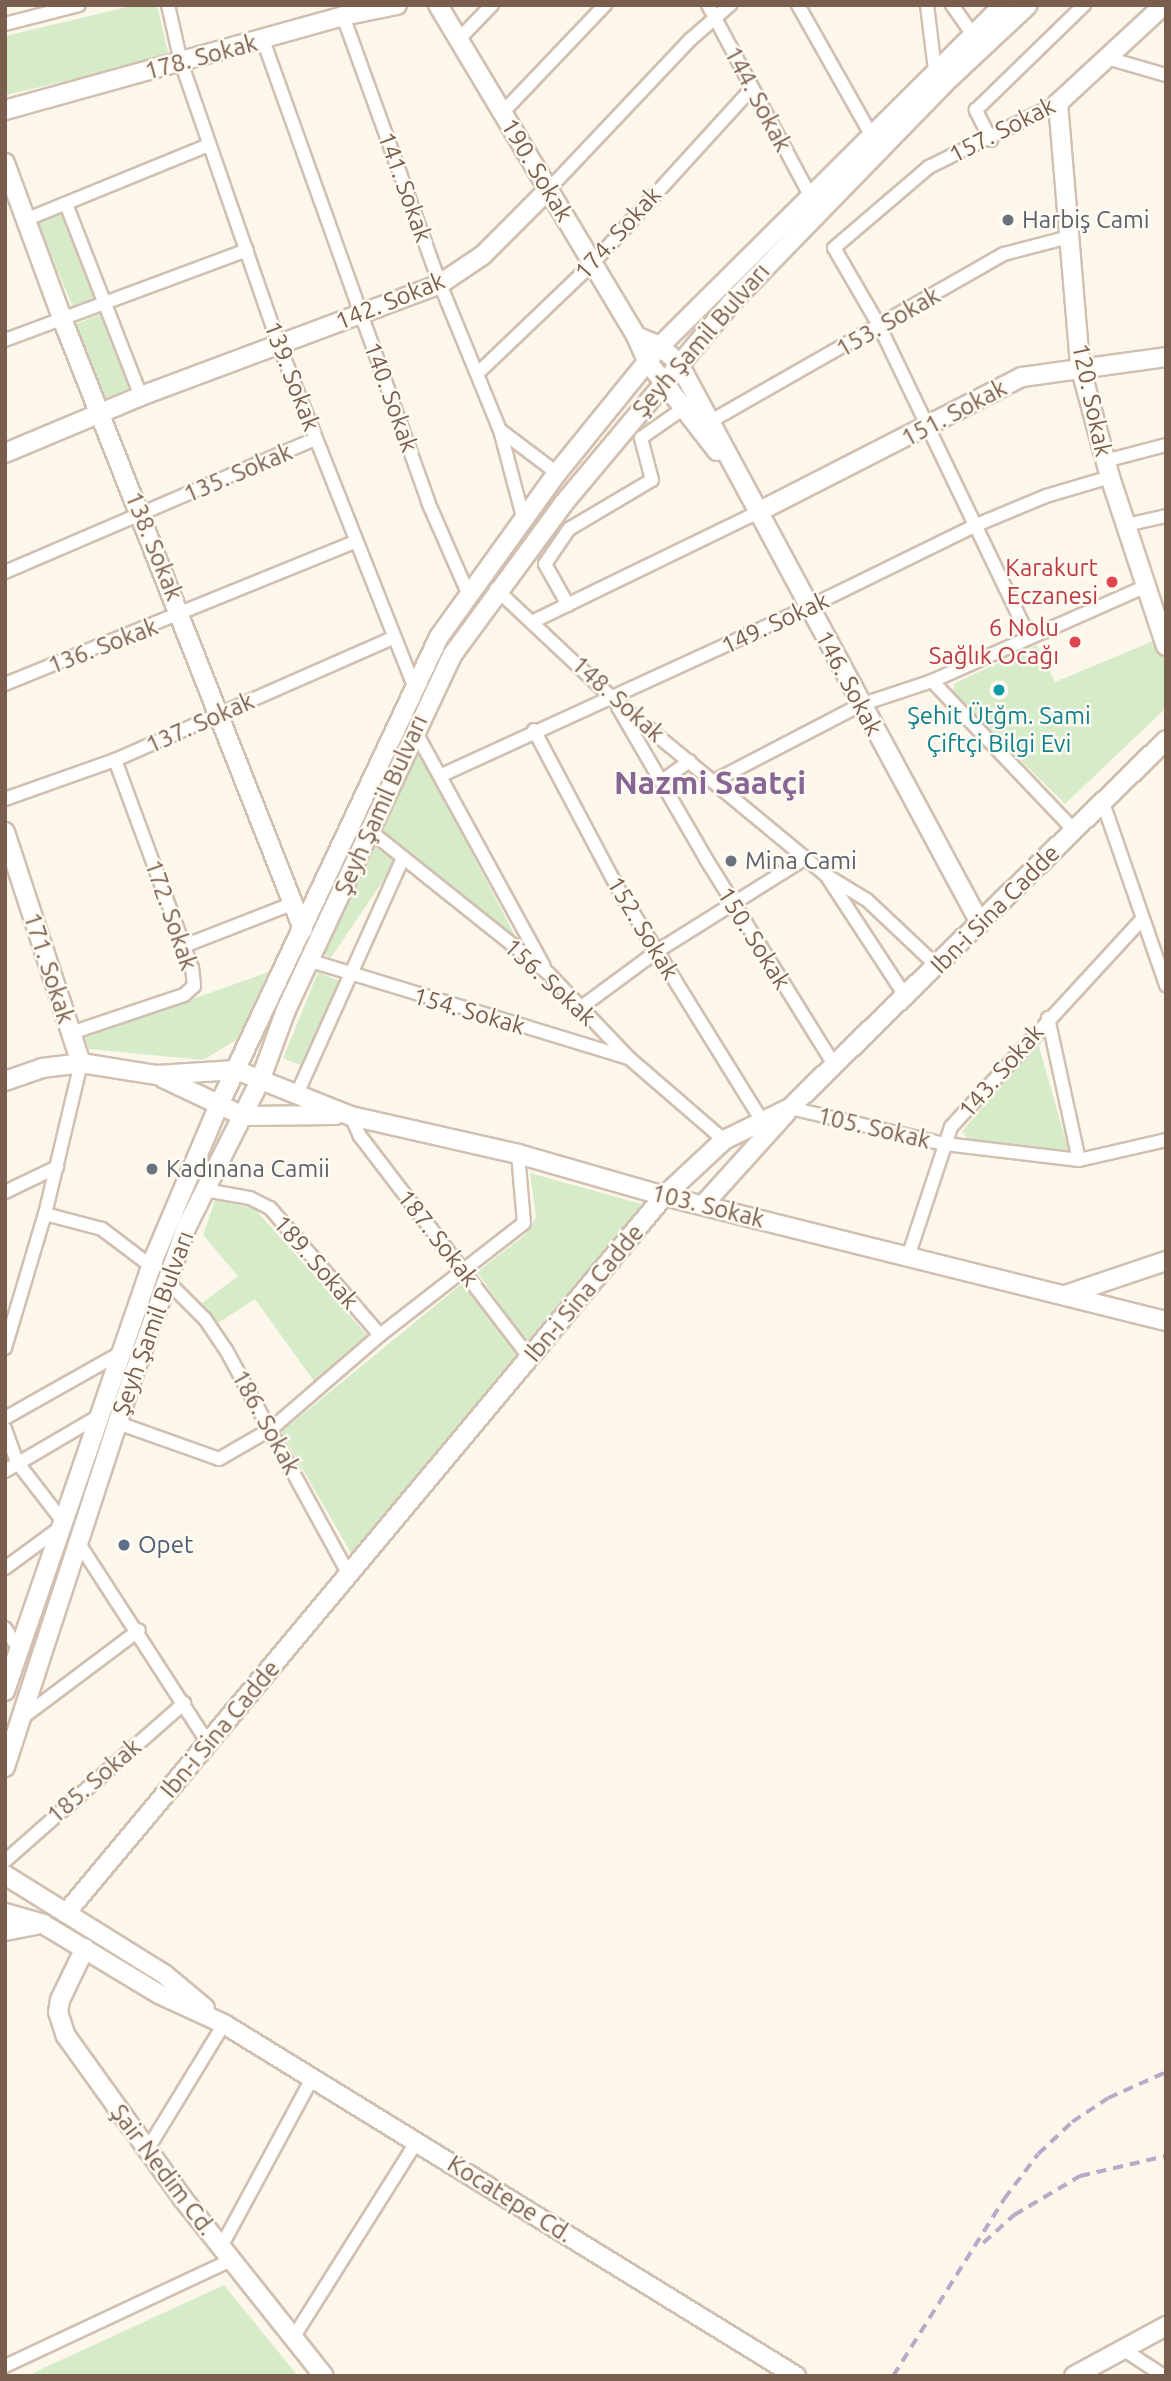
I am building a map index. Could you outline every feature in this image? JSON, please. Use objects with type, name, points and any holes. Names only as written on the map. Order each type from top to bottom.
[{"type":"street","points":[[5,24],[79,5]]},
{"type":"street","name":"139. Sokak","points":[[168,5],[181,62],[279,345],[391,639],[414,686]]},
{"type":"street","name":"178. Sokak","points":[[5,110],[343,16],[397,5]]},
{"type":"street","name":"190. Sokak","points":[[438,5],[636,336],[646,361]]},
{"type":"street","points":[[459,39],[492,5]]},
{"type":"street","points":[[503,112],[605,5]]},
{"type":"street","name":"142. Sokak","points":[[5,453],[141,396],[440,284],[483,255],[548,190],[711,11],[730,5]]},
{"type":"street","points":[[798,5],[870,133]]},
{"type":"street","points":[[927,5],[935,71]]},
{"type":"street","points":[[952,5],[972,34]]},
{"type":"street","name":"Şeyh Şamil Bulvarı","points":[[5,1768],[78,1542],[110,1418],[122,1352],[151,1266],[218,1107],[414,686],[468,593],[556,473],[646,361],[809,193],[1003,5]]},
{"type":"street","name":"Şeyh Şamil Bulvarı","points":[[6,1690],[65,1524],[205,1190],[260,1081],[310,961],[414,729],[453,654],[496,589],[679,364],[765,265],[1028,5]]},
{"type":"street","points":[[991,140],[976,110],[1084,5]]},
{"type":"street","name":"157. Sokak","points":[[880,327],[834,248],[929,167],[991,140],[1058,103],[1164,5]]},
{"type":"street","name":"144. Sokak","points":[[711,11],[809,193]]},
{"type":"street","name":"141. Sokak","points":[[343,16],[440,284],[499,430],[523,517]]},
{"type":"street","name":"140. Sokak","points":[[263,40],[428,502],[468,593]]},
{"type":"street","points":[[1107,58],[1166,75]]},
{"type":"street","name":"174. Sokak","points":[[478,373],[592,264],[752,88]]},
{"type":"street","name":"120. Sokak","points":[[1058,103],[1080,366],[1107,469],[1166,646]]},
{"type":"street","points":[[24,220],[209,145]]},
{"type":"street","name":"138. Sokak","points":[[5,163],[63,321],[182,614],[303,929]]},
{"type":"street","points":[[66,204],[141,396]]},
{"type":"street","name":"153. Sokak","points":[[711,421],[1004,254],[1069,237]]},
{"type":"street","points":[[5,340],[63,321],[106,302],[247,250]]},
{"type":"street","points":[[880,327],[926,428],[1029,636]]},
{"type":"street","points":[[636,336],[660,346]]},
{"type":"street","name":"146. Sokak","points":[[660,346],[679,364],[711,421],[756,513],[980,923]]},
{"type":"street","name":"151. Sokak","points":[[756,513],[1022,377],[1080,366],[1166,357]]},
{"type":"street","name":"146. Sokak","points":[[646,361],[739,479]]},
{"type":"street","points":[[568,605],[545,564],[569,529],[652,480],[641,438],[684,408]]},
{"type":"street","points":[[499,430],[556,473]]},
{"type":"street","name":"135. Sokak","points":[[5,572],[316,439]]},
{"type":"street","name":"149. Sokak","points":[[442,775],[534,730],[613,699],[974,526],[1166,445]]},
{"type":"street","points":[[534,621],[756,513]]},
{"type":"street","points":[[1126,525],[1166,516]]},
{"type":"street","name":"136. Sokak","points":[[5,684],[355,542]]},
{"type":"street","points":[[714,780],[860,705],[932,681],[1146,586]]},
{"type":"street","name":"148. Sokak","points":[[496,589],[534,621],[613,699],[826,875],[866,900],[937,966]]},
{"type":"street","name":"137. Sokak","points":[[5,799],[115,760],[391,639]]},
{"type":"street","points":[[932,681],[1075,831]]},
{"type":"street","name":"150. Sokak","points":[[613,699],[734,904],[835,1066]]},
{"type":"street","points":[[414,729],[442,775],[548,973]]},
{"type":"street","name":"152. Sokak","points":[[534,730],[656,952],[762,1121]]},
{"type":"street","name":"Ibn-i Sina Cadde","points":[[66,1913],[664,1196],[724,1140],[790,1108],[906,998],[1166,740]]},
{"type":"street","name":"172. Sokak","points":[[71,1033],[184,995],[194,986],[184,946],[115,760]]},
{"type":"street","points":[[662,781],[690,761]]},
{"type":"street","points":[[1103,803],[1166,985]]},
{"type":"street","name":"156. Sokak","points":[[370,831],[548,973],[629,1058],[724,1140]]},
{"type":"street","name":"171. Sokak","points":[[5,832],[9,856],[81,1063]]},
{"type":"street","points":[[296,1096],[403,858]]},
{"type":"street","points":[[580,1008],[656,952],[806,858]]},
{"type":"street","points":[[826,875],[906,998]]},
{"type":"street","points":[[184,946],[292,904]]},
{"type":"street","name":"143. Sokak","points":[[909,1254],[951,1128],[1048,1018],[1142,919]]},
{"type":"street","name":"154. Sokak","points":[[310,961],[349,976],[629,1058]]},
{"type":"street","points":[[1048,1018],[1079,1160]]},
{"type":"street","points":[[5,1080],[43,1068],[81,1063],[157,1075],[236,1070]]},
{"type":"street","points":[[6,1341],[45,1214],[81,1063]]},
{"type":"street","name":"103. Sokak","points":[[236,1070],[351,1116],[519,1154],[664,1196],[909,1254],[1166,1321]]},
{"type":"street","name":"103. Sokak","points":[[157,1075],[218,1107],[243,1116],[351,1116]]},
{"type":"street","points":[[703,1205],[790,1108]]},
{"type":"street","name":"105. Sokak","points":[[790,1108],[945,1144],[1079,1160],[1166,1140]]},
{"type":"street","name":"187. Sokak","points":[[351,1116],[360,1136],[530,1358]]},
{"type":"street","points":[[5,1471],[17,1462],[110,1418],[219,1459],[271,1429],[380,1335],[465,1272],[524,1223],[519,1154]]},
{"type":"street","points":[[5,1192],[57,1167]]},
{"type":"street","name":"189. Sokak","points":[[205,1190],[250,1198],[270,1208],[380,1335]]},
{"type":"street","points":[[45,1214],[102,1229],[151,1266]]},
{"type":"street","points":[[1065,1295],[1166,1261]]},
{"type":"street","name":"186. Sokak","points":[[167,1281],[205,1319],[271,1429],[349,1575]]},
{"type":"street","points":[[5,1418],[122,1352]]},
{"type":"street","points":[[5,1429],[17,1462],[65,1524],[5,1568]]},
{"type":"street","points":[[78,1542],[139,1630],[208,1743]]},
{"type":"street","points":[[5,1628],[20,1651]]},
{"type":"street","points":[[20,1719],[139,1630]]},
{"type":"street","name":"185. Sokak","points":[[5,1861],[184,1703]]},
{"type":"street","name":"Kocatepe Cd.","points":[[5,1875],[164,1974],[224,2024]]},
{"type":"street","name":"Kocatepe Cd.","points":[[5,1913],[43,1924],[159,1994],[224,2024],[796,2376]]},
{"type":"street","points":[[5,1931],[43,1924]]},
{"type":"street","name":"Şair Nedim Cd.","points":[[85,1948],[58,2012],[66,2036],[147,2150],[324,2376]]},
{"type":"street","points":[[147,2150],[224,2024]]},
{"type":"street","points":[[5,2366],[226,2253],[313,2077]]},
{"type":"street","points":[[293,2338],[416,2141]]},
{"type":"street","points":[[1074,2376],[1166,2326]]},
{"type":"street","points":[[1124,2350],[1164,2376]]},
{"type":"green space","points":[[136,5],[157,5],[169,57],[6,95],[5,36]]},
{"type":"green space","points":[[63,212],[99,296],[73,307],[37,223]]},
{"type":"green space","points":[[103,313],[135,392],[107,403],[75,324]]},
{"type":"green space","points":[[1158,639],[1166,663],[1166,708],[1065,804],[952,693],[955,683],[1037,645],[1055,682]]},
{"type":"green space","points":[[416,746],[518,941],[377,828]]},
{"type":"green space","points":[[372,845],[396,861],[331,958],[307,942]]},
{"type":"green space","points":[[274,970],[238,1039],[203,1060],[89,1049],[85,1037]]},
{"type":"green space","points":[[318,972],[340,981],[305,1067],[283,1058]]},
{"type":"green space","points":[[1038,1043],[1070,1155],[968,1140],[962,1131]]},
{"type":"green space","points":[[530,1173],[642,1204],[528,1344],[477,1272],[526,1234],[536,1217]]},
{"type":"green space","points":[[215,1200],[254,1208],[368,1336],[316,1384],[255,1299],[218,1323],[202,1303],[238,1276],[203,1235]]},
{"type":"green space","points":[[464,1282],[517,1356],[351,1553],[281,1432]]},
{"type":"green space","points":[[224,2285],[298,2376],[33,2376],[33,2373]]},
{"type":"railway","points":[[893,2376],[1004,2199],[1038,2154],[1072,2122],[1108,2098],[1166,2072]]},
{"type":"railway","points":[[983,2243],[1014,2215],[1080,2176],[1166,2156]]},
{"type":"place","name":"Harbiş Cami","points":[[1008,220]]},
{"type":"place","name":"Karakurt Eczanesi","points":[[1112,582]]},
{"type":"place","name":"6 Nolu Sağlık Ocağı","points":[[1075,642]]},
{"type":"place","name":"Şehit Ütğm. Sami Çiftçi Bilgi Evi","points":[[999,690]]},
{"type":"place","name":"Mina Cami","points":[[731,861]]},
{"type":"place","name":"Kadınana Camii","points":[[152,1169]]},
{"type":"place","name":"Opet","points":[[124,1545]]},
{"type":"district","name":"Nazmi Saatçi","points":[[710,782]]}]
